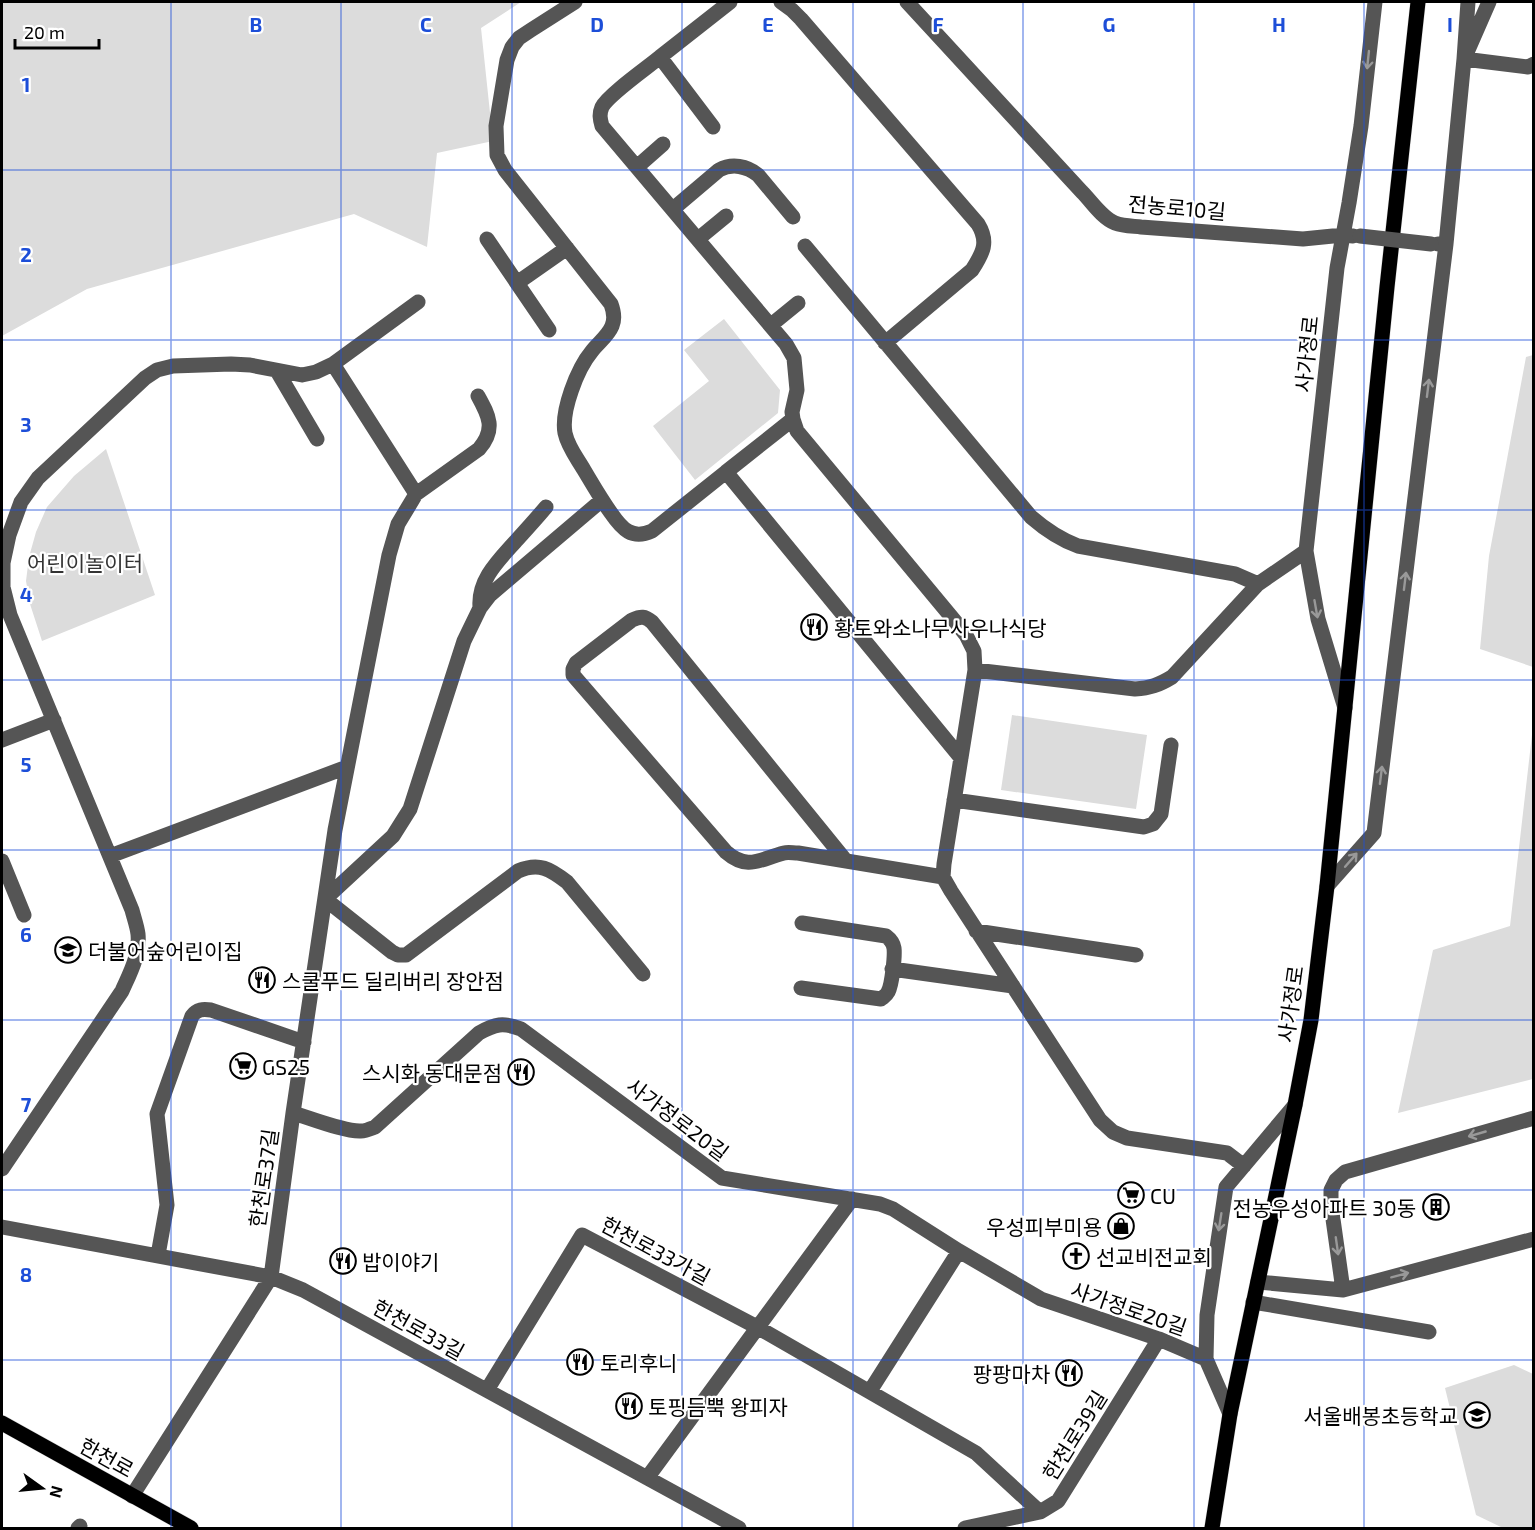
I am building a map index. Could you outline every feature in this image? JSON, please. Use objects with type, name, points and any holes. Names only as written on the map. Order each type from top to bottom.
[{"type":"main road","name":"사가정로","points":[[1212,1528],[1230,1414],[1311,1020],[1327,886],[1388,275],[1418,2]]},
{"type":"main road","name":"한천로","points":[[2,1423],[191,1528]]},
{"type":"street","points":[[575,2],[519,38],[512,47],[507,60],[495,126],[497,155],[505,170],[611,304],[614,313],[611,329],[590,354],[567,402],[564,419],[569,446],[617,522],[636,535],[645,535],[793,419]]},
{"type":"street","points":[[730,2],[606,101],[600,113],[602,126],[786,344],[794,358],[797,390],[792,412],[797,431],[954,620],[966,635],[974,651],[975,670],[943,877],[976,931],[1100,1120],[1113,1132],[1126,1138],[1227,1153],[1244,1166]]},
{"type":"street","points":[[781,2],[792,10],[808,28],[983,232],[984,243],[981,257],[972,270],[885,343]]},
{"type":"street","name":"전농로10길","points":[[907,2],[1082,192],[1113,222],[1141,227],[1303,239],[1343,235],[1438,244]]},
{"type":"street","name":"사가정로","points":[[1345,708],[1318,620],[1306,551],[1337,268],[1361,126],[1375,2]]},
{"type":"street","points":[[1327,886],[1374,833],[1438,244],[1464,59],[1468,2]]},
{"type":"street","points":[[1464,59],[1489,2]]},
{"type":"street","points":[[660,57],[713,127]]},
{"type":"street","points":[[1464,59],[1528,67],[1533,64]]},
{"type":"street","points":[[638,166],[663,144]]},
{"type":"street","points":[[673,209],[719,170],[725,166],[734,166],[752,170],[758,175],[793,217]]},
{"type":"street","points":[[698,239],[726,216]]},
{"type":"street","points":[[487,239],[549,330]]},
{"type":"street","points":[[805,246],[1031,517],[1049,532],[1078,546],[1235,574],[1258,584]]},
{"type":"street","points":[[517,282],[567,248]]},
{"type":"street","points":[[2,1169],[122,991],[137,951],[138,934],[132,910],[10,615],[3,587],[3,563],[9,536],[21,502],[38,478],[157,369],[173,366],[231,364],[250,365],[302,375],[316,372],[333,364],[418,302]]},
{"type":"street","points":[[771,325],[798,303]]},
{"type":"street","points":[[333,364],[416,494],[479,449],[484,442],[490,420],[478,396]]},
{"type":"street","points":[[277,371],[317,439]]},
{"type":"street","points":[[726,472],[961,758]]},
{"type":"street","name":"한천로37길","points":[[132,1496],[271,1277],[335,830],[389,555],[399,524],[416,494]]},
{"type":"street","points":[[602,500],[490,595],[480,608],[464,641],[410,809],[393,836],[325,899],[392,952],[405,955],[518,871],[537,866],[556,873],[567,882],[643,974]]},
{"type":"street","points":[[480,608],[479,597],[483,585],[495,565],[546,507]]},
{"type":"street","points":[[975,670],[1135,689],[1161,684],[1172,677],[1258,584],[1306,551]]},
{"type":"street","points":[[846,861],[646,617],[632,620],[576,663],[573,675],[577,680],[735,860],[747,863],[758,862],[785,853],[798,853],[846,861],[943,877]]},
{"type":"street","points":[[2,740],[54,720]]},
{"type":"street","points":[[954,800],[1144,827],[1153,824],[1161,814],[1171,745]]},
{"type":"street","points":[[110,856],[347,767]]},
{"type":"street","points":[[2,861],[24,915]]},
{"type":"street","points":[[801,988],[881,999],[890,990],[894,947],[886,936],[802,923]]},
{"type":"street","points":[[976,931],[1136,955]]},
{"type":"street","points":[[892,969],[1012,986]]},
{"type":"street","points":[[158,1255],[167,1205],[157,1114],[192,1016],[199,1010],[211,1010],[304,1042]]},
{"type":"street","name":"사가정로20길","points":[[293,1113],[353,1131],[369,1130],[479,1033],[490,1026],[510,1025],[521,1029],[722,1178],[880,1204],[893,1209],[1041,1299],[1159,1339],[1206,1359]]},
{"type":"street","points":[[1230,1414],[1206,1359],[1207,1315],[1226,1187],[1295,1105]]},
{"type":"street","points":[[1343,1290],[1331,1198],[1331,1190],[1336,1180],[1345,1172],[1533,1118]]},
{"type":"street","points":[[646,1478],[852,1199]]},
{"type":"street","name":"한천로33길","points":[[2,1227],[271,1277],[303,1290],[739,1528]]},
{"type":"street","name":"한천로33가길","points":[[487,1390],[582,1235],[758,1327],[976,1453],[1040,1512]]},
{"type":"street","points":[[1258,1282],[1343,1290],[1533,1239]]},
{"type":"street","points":[[870,1391],[959,1251]]},
{"type":"street","points":[[1253,1302],[1429,1332]]},
{"type":"street","name":"한천로39길","points":[[965,1528],[1040,1512],[1058,1501],[1159,1339]]},
{"type":"green space","points":[[2,2],[521,2],[481,28],[493,141],[437,153],[427,247],[354,214],[87,289],[2,336]]},
{"type":"green space","points":[[724,319],[780,390],[778,413],[695,480],[653,426],[709,381],[684,350]]},
{"type":"green space","points":[[1534,355],[1533,667],[1480,649],[1489,556],[1526,357]]},
{"type":"green space","name":"어린이놀이터","points":[[106,449],[155,595],[42,641],[30,604],[26,581],[29,557],[36,532],[47,507],[74,476]]},
{"type":"green space","points":[[1012,715],[1147,735],[1136,809],[1001,790]]},
{"type":"green space","points":[[1533,726],[1533,1079],[1398,1113],[1433,950],[1510,926]]},
{"type":"green space","points":[[1514,1365],[1533,1374],[1533,1528],[1503,1528],[1476,1515],[1445,1388]]},
{"type":"place","name":"황토와소나무사우나식당","points":[[814,627]]},
{"type":"place","name":"더불어숲어린이집","points":[[68,950]]},
{"type":"place","name":"스쿨푸드 딜리버리 장안점","points":[[262,980]]},
{"type":"place","name":"GS25","points":[[243,1066]]},
{"type":"place","name":"스시화 동대문점","points":[[521,1072]]},
{"type":"place","name":"CU","points":[[1131,1195]]},
{"type":"place","name":"전농우성아파트 30동","points":[[1436,1207]]},
{"type":"place","name":"우성피부미용","points":[[1121,1226]]},
{"type":"place","name":"선교비전교회","points":[[1076,1256]]},
{"type":"place","name":"밥이야기","points":[[343,1261]]},
{"type":"place","name":"토리후니","points":[[580,1362]]},
{"type":"place","name":"팡팡마차","points":[[1069,1373]]},
{"type":"place","name":"토핑듬뿍 왕피자","points":[[629,1406]]},
{"type":"place","name":"서울배봉초등학교","points":[[1477,1415]]}]
